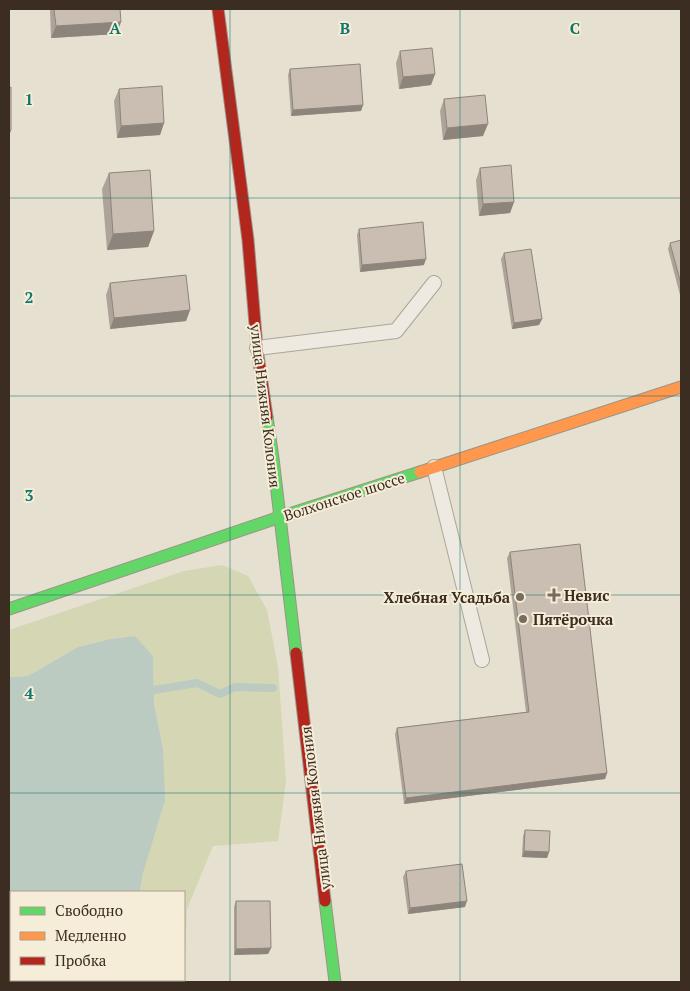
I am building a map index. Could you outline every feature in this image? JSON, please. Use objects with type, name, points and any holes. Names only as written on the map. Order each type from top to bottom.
[{"type":"main road","name":"улица Нижняя Колония","points":[[218,9],[248,240],[257,348],[273,458],[335,982]]},
{"type":"main road","name":"Волхонское шоссе","points":[[9,609],[280,517],[681,388]]},
{"type":"lane","points":[[257,348],[396,331],[434,283]]},
{"type":"lane","points":[[434,467],[482,660]]},
{"type":"green space","points":[[222,565],[248,576],[267,610],[278,667],[286,781],[278,841],[213,846],[187,909],[185,958],[185,891],[140,891],[163,748],[154,704],[153,656],[135,636],[110,639],[78,647],[28,676],[9,677],[9,630],[184,571]]},
{"type":"green space","points":[[9,942],[10,981],[40,982],[9,982]]},
{"type":"green space","points":[[134,981],[184,981],[184,982]]},
{"type":"shaded area","points":[[135,636],[153,656],[154,704],[163,748],[165,800],[143,873],[140,891],[10,891],[10,942],[9,677],[28,676],[78,647],[110,639]]},
{"type":"shaded area","points":[[39,981],[134,981],[134,982]]},
{"type":"building","points":[[54,9],[120,9],[121,22],[56,26]]},
{"type":"building","points":[[432,48],[435,74],[403,77],[400,51]]},
{"type":"building","points":[[360,64],[363,105],[293,110],[290,69]]},
{"type":"building","points":[[162,86],[164,123],[121,126],[119,89]]},
{"type":"building","points":[[11,87],[11,130],[9,130],[9,88]]},
{"type":"building","points":[[485,95],[488,124],[447,128],[444,99]]},
{"type":"building","points":[[511,165],[514,202],[483,204],[480,168]]},
{"type":"building","points":[[150,170],[154,231],[113,234],[109,173]]},
{"type":"building","points":[[423,222],[426,259],[362,265],[359,229]]},
{"type":"building","points":[[681,240],[681,284],[670,243]]},
{"type":"building","points":[[531,249],[542,319],[514,323],[504,253]]},
{"type":"building","points":[[186,275],[190,310],[114,318],[110,283]]},
{"type":"building","points":[[580,544],[607,773],[406,798],[397,728],[529,712],[510,552]]},
{"type":"building","points":[[525,830],[550,831],[549,852],[524,851]]},
{"type":"building","points":[[462,864],[467,901],[410,908],[406,871]]},
{"type":"building","points":[[236,901],[270,901],[271,948],[236,949]]},
{"type":"waterway","points":[[154,690],[197,683],[220,694],[235,687],[273,688]]},
{"type":"traffic: fast","points":[[267,417],[296,653]]},
{"type":"traffic: fast","points":[[9,609],[280,517],[420,472]]},
{"type":"traffic: fast","points":[[325,901],[335,982]]},
{"type":"traffic: slow","points":[[420,472],[681,387]]},
{"type":"traffic: jam","points":[[218,9],[248,240],[257,348],[267,417]]},
{"type":"traffic: jam","points":[[296,653],[325,901]]},
{"type":"place","name":"Невис","points":[[554,595]]},
{"type":"place","name":"Хлебная Усадьба","points":[[520,597]]},
{"type":"place","name":"Пятёрочка","points":[[523,619]]}]
